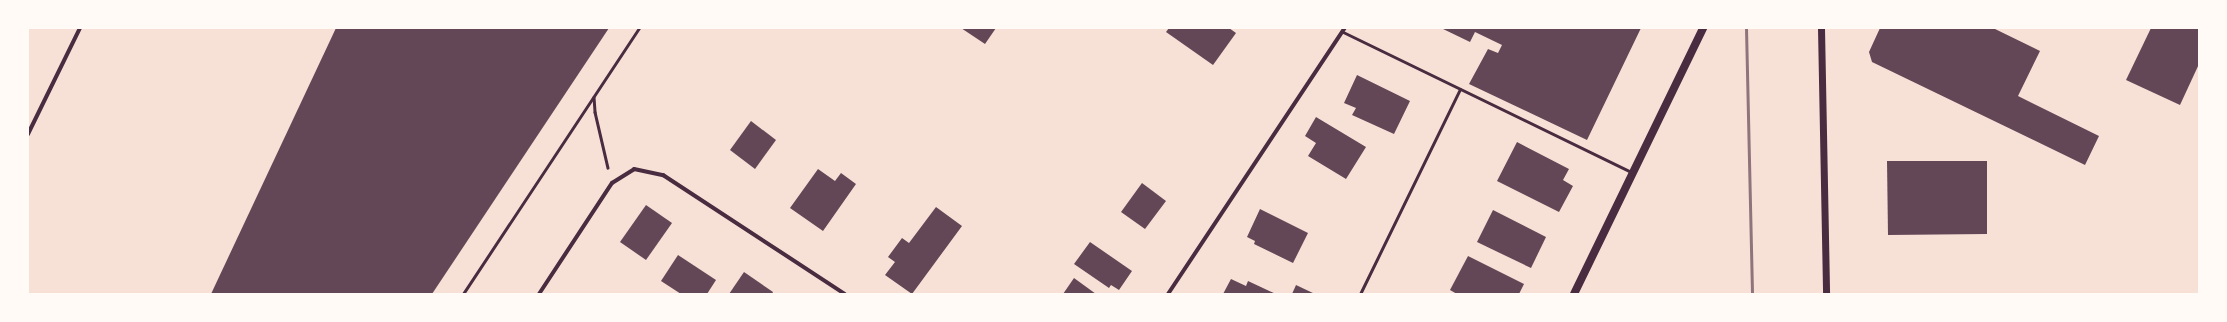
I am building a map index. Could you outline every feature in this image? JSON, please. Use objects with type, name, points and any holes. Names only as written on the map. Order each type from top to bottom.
[{"type":"main road","points":[[1574,294],[1703,28]]},
{"type":"street","points":[[28,134],[80,28]]},
{"type":"street","points":[[1821,28],[1826,294]]},
{"type":"street","points":[[1168,294],[1344,30]]},
{"type":"street","points":[[539,294],[612,183],[634,169],[663,175],[845,294]]},
{"type":"lane","points":[[1344,30],[1460,89],[1633,173]]},
{"type":"lane","points":[[1360,294],[1460,89]]},
{"type":"path","points":[[463,294],[639,28]]},
{"type":"path","points":[[594,96],[595,112],[612,183]]},
{"type":"building","points":[[336,28],[609,28],[432,294],[211,294]]},
{"type":"building","points":[[961,28],[996,28],[985,44]]},
{"type":"building","points":[[1169,28],[1229,28],[1236,33],[1213,65],[1166,32]]},
{"type":"building","points":[[1441,28],[1641,28],[1587,140],[1469,84],[1488,49],[1498,53],[1502,45],[1475,32],[1470,42]]},
{"type":"building","points":[[1880,28],[1993,28],[2040,51],[2018,96],[2099,136],[2085,165],[1872,62],[1869,52]]},
{"type":"building","points":[[2151,28],[2199,28],[2199,64],[2180,105],[2126,80]]},
{"type":"building","points":[[1357,75],[1410,101],[1394,134],[1352,115],[1356,108],[1344,103]]},
{"type":"building","points":[[1316,117],[1366,147],[1346,179],[1308,156],[1316,143],[1305,136]]},
{"type":"building","points":[[751,121],[776,140],[755,169],[730,150]]},
{"type":"building","points":[[1517,142],[1569,169],[1563,180],[1573,186],[1559,212],[1497,181]]},
{"type":"building","points":[[1887,161],[1987,161],[1987,234],[1888,235]]},
{"type":"building","points":[[818,169],[835,181],[841,173],[856,184],[823,231],[790,208]]},
{"type":"building","points":[[1142,183],[1166,201],[1145,229],[1121,212]]},
{"type":"building","points":[[646,205],[672,223],[646,260],[620,242]]},
{"type":"building","points":[[936,207],[962,226],[912,294],[885,275],[895,262],[888,257],[902,238],[909,243]]},
{"type":"building","points":[[1260,209],[1308,233],[1293,263],[1254,244],[1255,241],[1247,237]]},
{"type":"building","points":[[1493,210],[1546,237],[1531,268],[1477,242]]},
{"type":"building","points":[[1090,242],[1132,271],[1119,290],[1111,285],[1109,288],[1074,264]]},
{"type":"building","points":[[678,255],[716,280],[707,294],[681,294],[661,281]]},
{"type":"building","points":[[1468,256],[1524,284],[1519,294],[1457,294],[1450,290]]},
{"type":"building","points":[[744,272],[773,292],[772,294],[729,294]]},
{"type":"building","points":[[1074,278],[1096,294],[1063,294]]},
{"type":"building","points":[[1231,279],[1246,286],[1248,281],[1276,294],[1223,294]]},
{"type":"building","points":[[1296,285],[1315,294],[1292,294]]},
{"type":"railway","points":[[1746,28],[1752,294]]}]
